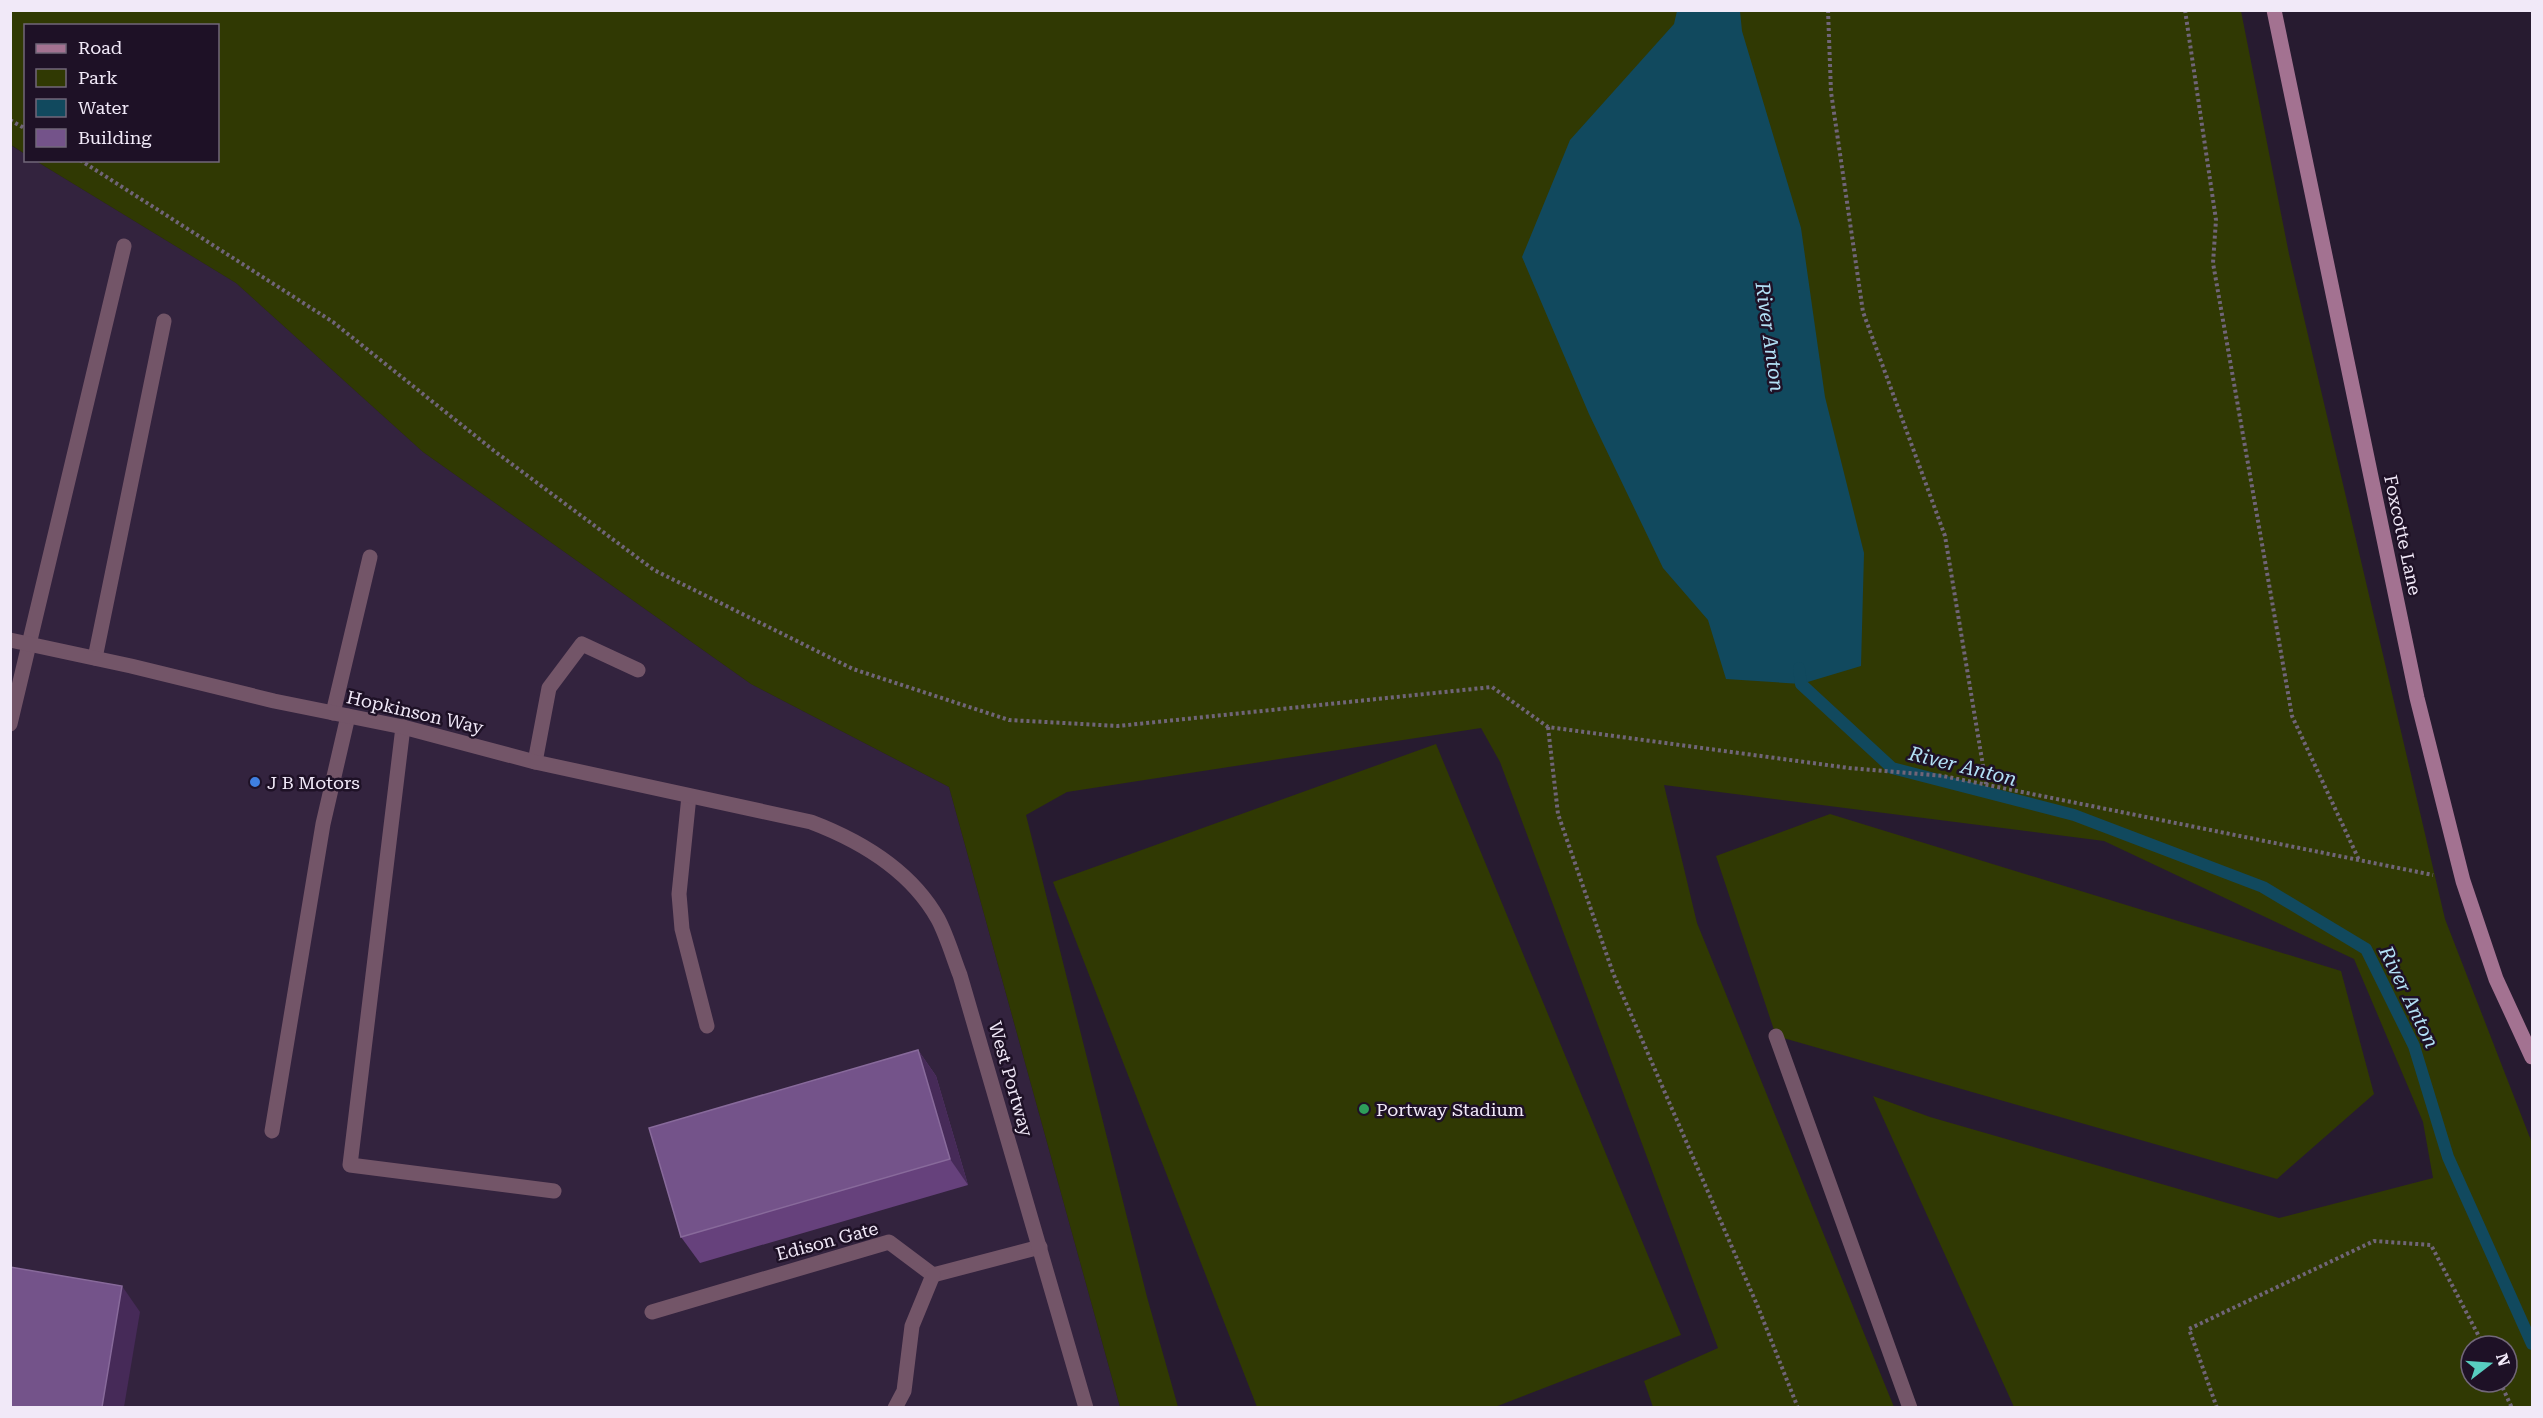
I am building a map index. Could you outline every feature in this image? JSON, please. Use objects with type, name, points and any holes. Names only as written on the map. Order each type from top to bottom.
[{"type":"street","name":"Foxcotte Lane","points":[[2274,10],[2417,698],[2463,881],[2496,979],[2532,1057]]},
{"type":"street","points":[[10,724],[124,246]]},
{"type":"street","points":[[95,658],[164,321]]},
{"type":"street","points":[[272,1131],[340,714],[370,557]]},
{"type":"street","name":"Hopkinson Way","points":[[10,640],[404,727],[535,762],[812,822]]},
{"type":"street","points":[[535,762],[549,688],[582,644],[638,670]]},
{"type":"street","points":[[404,727],[350,1166],[554,1191]]},
{"type":"street","points":[[689,796],[679,894],[682,929],[707,1026]]},
{"type":"street","name":"West Portway","points":[[812,822],[846,835],[888,862],[915,888],[938,919],[960,975],[1086,1407]]},
{"type":"street","points":[[1776,1036],[1910,1407]]},
{"type":"street","name":"Edison Gate","points":[[652,1312],[889,1242],[933,1275]]},
{"type":"street","points":[[895,1407],[904,1391],[912,1326],[933,1275],[1040,1248]]},
{"type":"path","points":[[1828,10],[1831,93],[1863,312],[1945,536],[1986,784]]},
{"type":"path","points":[[2185,10],[2216,220],[2213,263],[2292,716],[2359,860]]},
{"type":"path","points":[[10,120],[24,128]]},
{"type":"path","points":[[83,162],[333,322],[493,450],[654,570],[853,669],[1009,720],[1118,726],[1492,687],[1548,727],[1849,768],[1943,776],[2463,881]]},
{"type":"path","points":[[1548,727],[1558,814],[1613,973],[1758,1307],[1798,1407]]},
{"type":"path","points":[[2217,1407],[2189,1329],[2374,1242],[2431,1245],[2478,1334]]},
{"type":"shaded area","points":[[10,145],[24,153],[24,162],[38,162],[236,283],[423,452],[751,684],[949,787],[1120,1407],[11,1407]]},
{"type":"green space","points":[[10,11],[2241,11],[2289,254],[2445,919],[2532,1143],[2532,1407],[2014,1407],[1873,1096],[1930,1117],[2279,1218],[2433,1178],[2423,1122],[2354,959],[2104,841],[1664,785],[1697,923],[1894,1407],[1653,1407],[1644,1381],[1718,1348],[1500,762],[1481,728],[1067,792],[1026,815],[1147,1297],[1178,1407],[1120,1407],[949,787],[751,684],[423,452],[236,283],[38,162],[219,162],[219,24],[24,24],[24,153],[11,145]]},
{"type":"green space","name":"Portway Stadium","points":[[1436,744],[1681,1335],[1495,1407],[1257,1407],[1053,882]]},
{"type":"green space","points":[[1830,814],[2341,971],[2374,1094],[2277,1179],[1776,1036],[1716,856]]},
{"type":"water","points":[[1677,11],[1740,11],[1742,31],[1801,228],[1825,397],[1864,553],[1861,666],[1801,684],[1726,679],[1708,620],[1663,568],[1589,414],[1522,257],[1570,140],[1674,24]]},
{"type":"building","points":[[918,1050],[950,1159],[681,1237],[649,1128]]},
{"type":"building","points":[[10,1267],[122,1286],[102,1407],[10,1407]]},
{"type":"waterway","name":"River Anton","points":[[1799,668],[1801,684],[1892,768],[2074,815],[2263,887],[2366,949],[2414,1046],[2448,1157],[2532,1344]]},
{"type":"place","name":"J B Motors","points":[[255,782]]},
{"type":"place","name":"Portway Stadium","points":[[1364,1109]]}]
